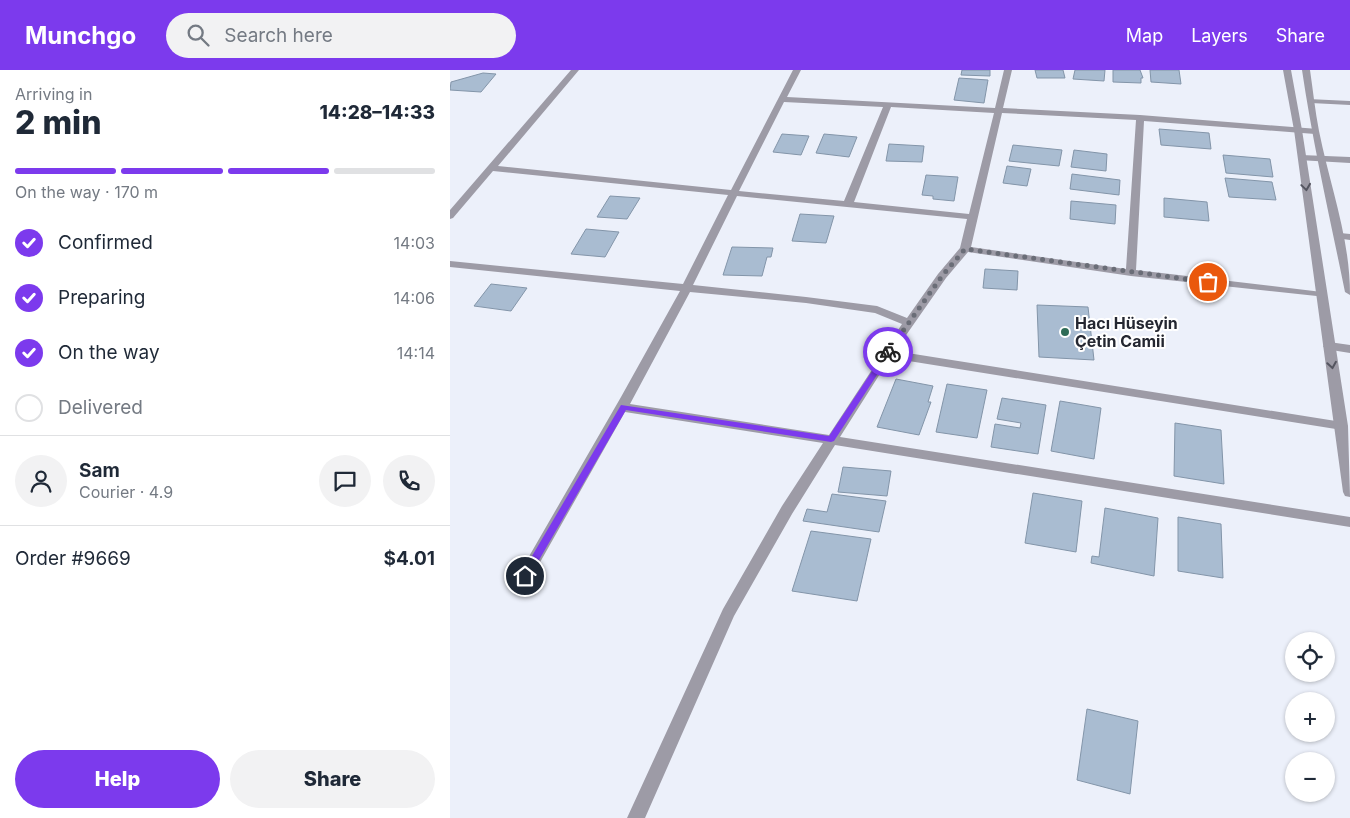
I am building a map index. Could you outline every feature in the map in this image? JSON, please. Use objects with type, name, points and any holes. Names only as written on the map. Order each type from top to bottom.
[{"type":"street","points":[[450,216],[575,70]]},
{"type":"street","points":[[525,576],[624,407],[797,70]]},
{"type":"street","points":[[636,818],[728,613],[787,510],[831,439],[908,323],[965,249],[1008,70]]},
{"type":"street","points":[[1286,70],[1298,130],[1350,492]]},
{"type":"street","points":[[1306,70],[1315,132],[1345,236],[1350,292]]},
{"type":"street","points":[[781,99],[1140,118],[1315,132]]},
{"type":"street","points":[[1310,101],[1350,103]]},
{"type":"street","points":[[848,204],[888,105]]},
{"type":"street","points":[[1131,273],[1140,118]]},
{"type":"street","points":[[1301,158],[1350,160]]},
{"type":"street","points":[[490,168],[972,216]]},
{"type":"street","points":[[965,249],[1131,273],[1322,295]]},
{"type":"street","points":[[450,264],[806,300],[877,310],[908,323]]},
{"type":"street","points":[[1329,346],[1350,349]]},
{"type":"street","points":[[887,354],[1342,426]]},
{"type":"street","points":[[624,407],[1350,522]]},
{"type":"building","points":[[962,70],[990,70],[990,76],[961,75]]},
{"type":"building","points":[[1035,70],[1063,70],[1065,78],[1037,78]]},
{"type":"building","points":[[1075,70],[1105,70],[1104,81],[1073,79]]},
{"type":"building","points":[[1113,70],[1140,70],[1143,78],[1141,78],[1141,83],[1113,82]]},
{"type":"building","points":[[1150,70],[1179,70],[1181,84],[1151,82]]},
{"type":"building","points":[[483,73],[496,74],[481,92],[450,90],[451,82]]},
{"type":"building","points":[[959,78],[988,80],[984,103],[954,100]]},
{"type":"building","points":[[1159,129],[1209,133],[1211,149],[1161,145]]},
{"type":"building","points":[[782,134],[809,136],[801,155],[773,152]]},
{"type":"building","points":[[824,134],[857,137],[849,157],[816,153]]},
{"type":"building","points":[[889,144],[924,146],[922,162],[886,161]]},
{"type":"building","points":[[1013,145],[1062,150],[1059,166],[1009,161]]},
{"type":"building","points":[[1074,150],[1107,154],[1106,171],[1071,167]]},
{"type":"building","points":[[1223,155],[1270,159],[1273,177],[1226,173]]},
{"type":"building","points":[[1007,166],[1031,169],[1027,186],[1003,183]]},
{"type":"building","points":[[1072,174],[1120,180],[1119,195],[1070,189]]},
{"type":"building","points":[[926,175],[958,177],[954,201],[933,199],[933,196],[922,195]]},
{"type":"building","points":[[1225,178],[1272,182],[1276,200],[1229,197]]},
{"type":"building","points":[[610,196],[640,198],[627,219],[597,217]]},
{"type":"building","points":[[1164,198],[1207,202],[1209,221],[1164,217]]},
{"type":"building","points":[[1071,201],[1116,205],[1115,224],[1070,219]]},
{"type":"building","points":[[800,214],[834,216],[826,243],[792,241]]},
{"type":"building","points":[[586,229],[619,232],[605,257],[571,254]]},
{"type":"building","points":[[732,247],[773,248],[771,257],[767,257],[762,276],[723,275]]},
{"type":"building","points":[[985,269],[1018,271],[1017,290],[983,288]]},
{"type":"building","points":[[491,284],[527,288],[511,311],[474,306]]},
{"type":"building","name":"Hacı Hüseyin Çetin Camii","points":[[1037,305],[1088,307],[1094,360],[1039,357]]},
{"type":"building","points":[[896,379],[933,386],[928,402],[931,402],[919,435],[877,427]]},
{"type":"building","points":[[947,384],[987,390],[977,438],[936,432]]},
{"type":"building","points":[[1002,398],[1046,405],[1038,454],[991,447],[995,424],[1020,428],[1021,423],[997,419]]},
{"type":"building","points":[[1060,401],[1101,408],[1094,459],[1051,451]]},
{"type":"building","points":[[1175,423],[1221,430],[1224,484],[1174,476]]},
{"type":"building","points":[[843,467],[891,471],[887,496],[838,492]]},
{"type":"building","points":[[1033,493],[1082,501],[1076,552],[1025,543]]},
{"type":"building","points":[[832,494],[886,501],[879,532],[803,521],[807,509],[827,512]]},
{"type":"building","points":[[1105,508],[1158,518],[1154,576],[1091,563],[1092,556],[1099,557]]},
{"type":"building","points":[[1178,517],[1221,524],[1223,578],[1178,571]]},
{"type":"building","points":[[811,531],[871,539],[857,601],[792,591]]},
{"type":"building","points":[[1087,709],[1138,721],[1130,794],[1077,780]]},
{"type":"way so far","points":[[888,352],[942,276],[965,249],[1208,282]]},
{"type":"place","name":"Hacı Hüseyin Çetin Camii","points":[[1065,332]]},
{"type":"route","points":[[525,576],[624,407],[831,439],[888,352]]}]
